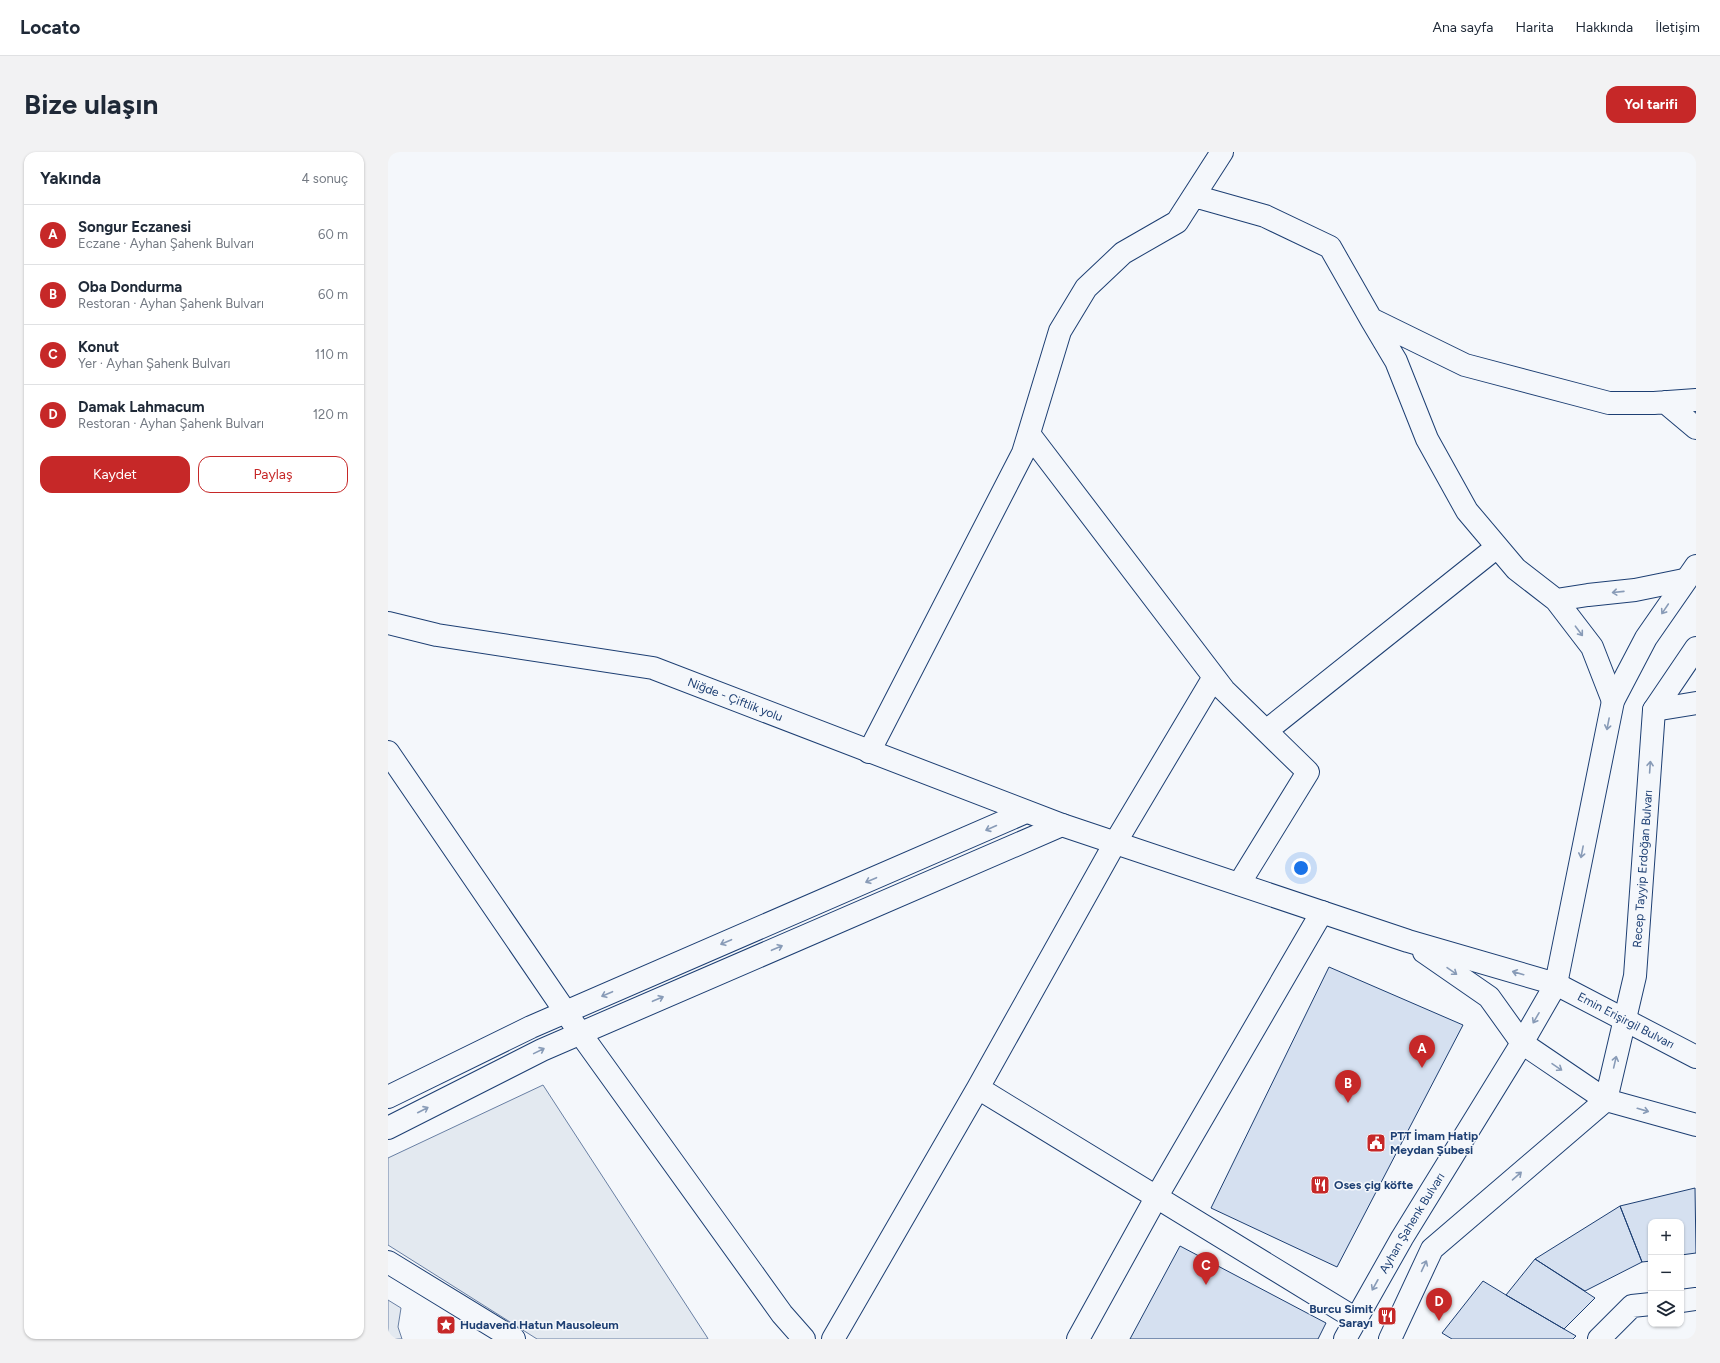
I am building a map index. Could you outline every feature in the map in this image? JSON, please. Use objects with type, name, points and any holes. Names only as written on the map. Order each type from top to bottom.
[{"type":"street","points":[[870,752],[1023,453],[1060,331],[1086,288],[1123,253],[1177,222],[1222,152]]},
{"type":"street","points":[[1194,196],[1265,216],[1330,247],[1396,361],[1427,439],[1467,511],[1516,569],[1556,600],[1592,647],[1613,701]]},
{"type":"street","points":[[1371,319],[1465,365],[1609,403],[1696,400]]},
{"type":"street","points":[[1665,402],[1696,428]]},
{"type":"street","points":[[1029,434],[1224,690],[1308,772],[1239,884]]},
{"type":"street","points":[[1266,731],[1497,547]]},
{"type":"street","points":[[1556,600],[1635,590],[1690,573]]},
{"type":"street","points":[[1556,984],[1613,701],[1646,638],[1690,573]]},
{"type":"street","name":"Niğde - Çiftlik yolu","points":[[388,624],[437,636],[653,668],[1026,812],[1408,941]]},
{"type":"street","points":[[1654,710],[1696,648]]},
{"type":"street","points":[[833,1339],[978,1088],[1115,842],[1214,677]]},
{"type":"street","points":[[1654,710],[1696,703]]},
{"type":"street","name":"Recep Tayyip Erdoğan Bulvarı","points":[[1606,1100],[1635,976],[1654,710]]},
{"type":"street","points":[[388,752],[580,1033],[782,1314],[804,1339]]},
{"type":"street","points":[[388,1097],[531,1027],[1026,812]]},
{"type":"street","points":[[388,1128],[542,1050],[580,1033],[1066,826]]},
{"type":"street","points":[[1078,1339],[1157,1196],[1322,912]]},
{"type":"street","points":[[1408,941],[1489,997],[1522,1043],[1606,1100],[1696,1125]]},
{"type":"street","name":"Emin Erişirgil Bulvarı","points":[[1408,941],[1556,984],[1696,1057]]},
{"type":"street","name":"Ayhan Şahenk Bulvarı","points":[[1345,1339],[1402,1238],[1522,1043],[1556,984]]},
{"type":"street","points":[[978,1088],[1356,1319]]},
{"type":"street","points":[[1392,1338],[1432,1250],[1606,1100]]},
{"type":"street","points":[[388,1262],[514,1339]]},
{"type":"street","points":[[1684,1301],[1696,1299]]},
{"type":"street","points":[[1599,1339],[1632,1306],[1648,1304]]},
{"type":"shaded area","points":[[543,1085],[708,1339],[537,1339],[388,1245],[388,1158]]},
{"type":"shaded area","points":[[388,1300],[401,1308],[398,1327],[402,1339],[388,1339]]},
{"type":"building","points":[[1329,967],[1463,1025],[1337,1267],[1211,1208]]},
{"type":"building","points":[[1695,1188],[1696,1253],[1684,1255],[1684,1219],[1648,1219],[1648,1261],[1642,1262],[1620,1206]]},
{"type":"building","points":[[1620,1206],[1642,1262],[1585,1291],[1535,1259]]},
{"type":"building","points":[[1180,1246],[1326,1323],[1318,1339],[1130,1339]]},
{"type":"building","points":[[1535,1259],[1595,1298],[1564,1329],[1506,1295]]},
{"type":"building","points":[[1483,1281],[1576,1336],[1573,1339],[1452,1339],[1442,1333]]},
{"type":"place","name":"Songur Eczanesi","points":[[1422,1068]]},
{"type":"place","name":"Oba Dondurma","points":[[1348,1103]]},
{"type":"place","name":"PTT İmam Hatip Meydan Şubesi","points":[[1376,1143]]},
{"type":"place","name":"Oses çig köfte","points":[[1320,1185]]},
{"type":"place","name":"Konut","points":[[1206,1285]]},
{"type":"place","name":"Burcu Simit Sarayı","points":[[1387,1316]]},
{"type":"place","name":"Damak Lahmacum","points":[[1439,1321]]},
{"type":"place","name":"Hudavend Hatun Mausoleum","points":[[446,1325]]}]
